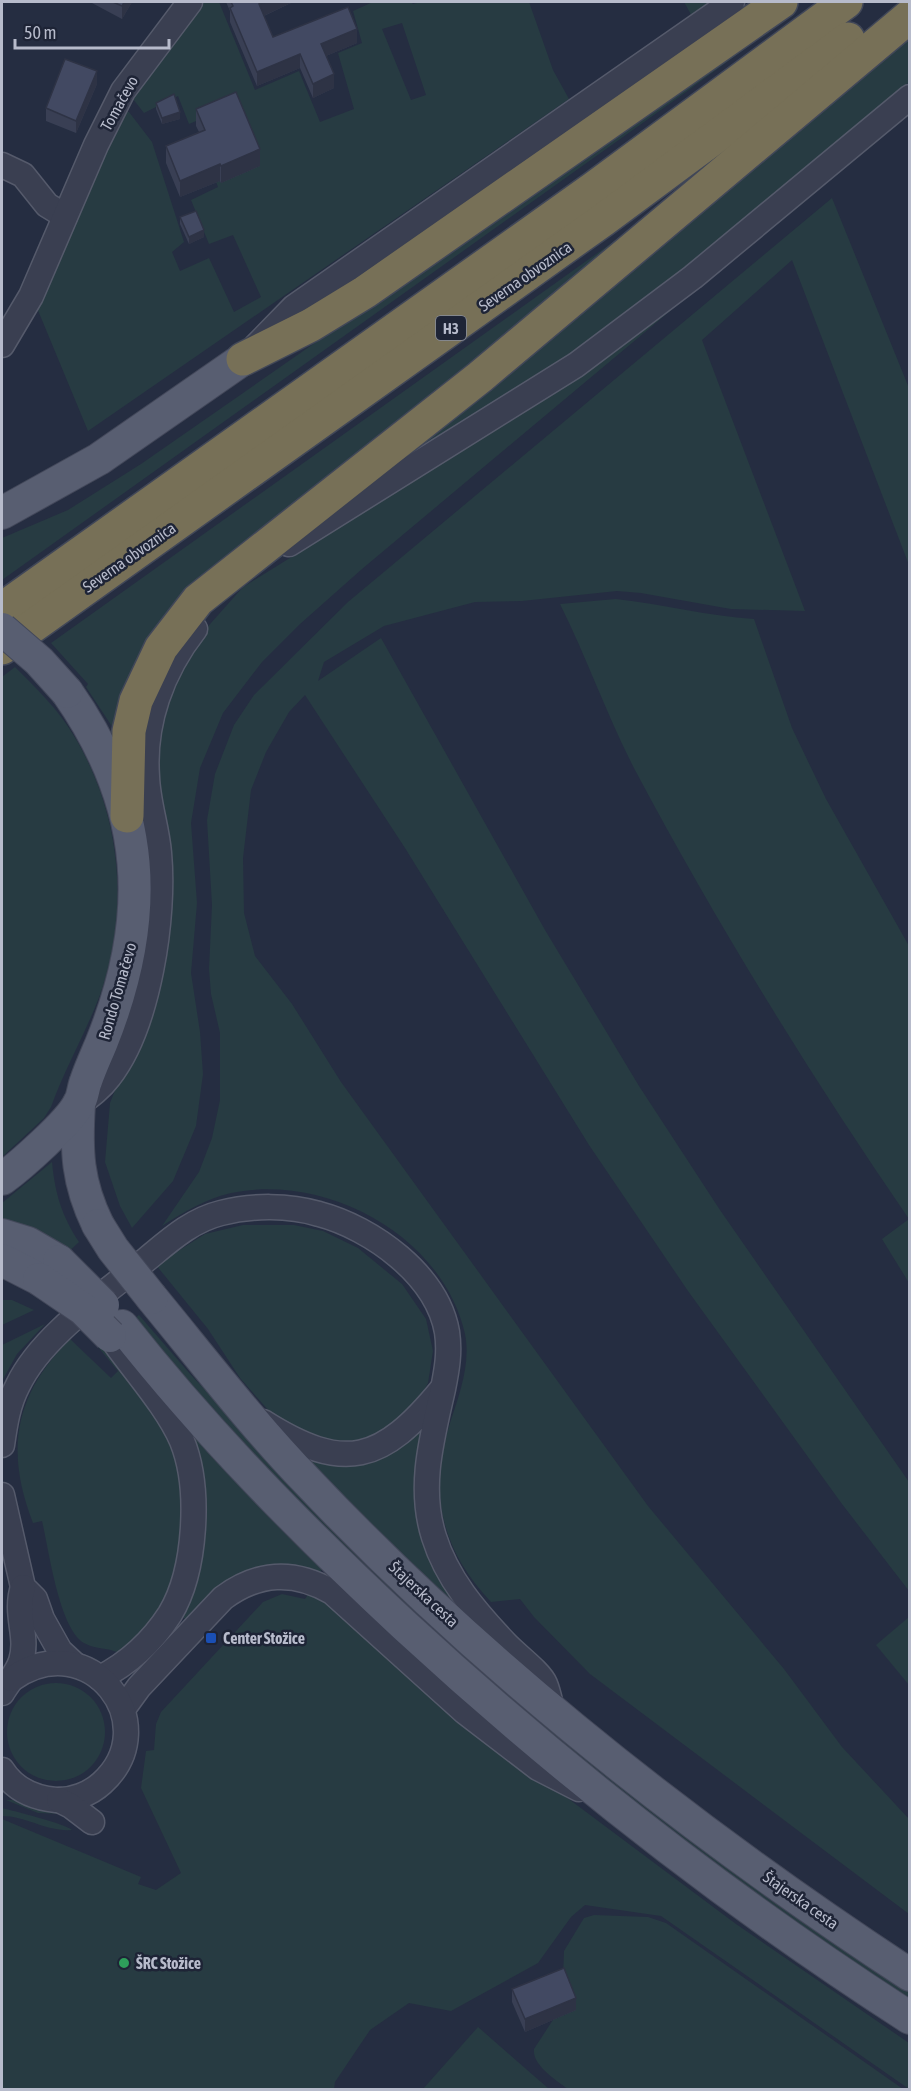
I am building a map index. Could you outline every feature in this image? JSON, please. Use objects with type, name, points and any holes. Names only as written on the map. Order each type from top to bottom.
[{"type":"highway","points":[[243,359],[311,325],[365,292],[781,2]]},
{"type":"highway","name":"Severna obvoznica","points":[[2,609],[594,188],[846,2]]},
{"type":"highway","name":"Severna obvoznica","points":[[2,648],[603,220],[897,2]]},
{"type":"highway","points":[[127,816],[129,731],[136,700],[160,648],[198,600],[480,377],[909,16]]},
{"type":"main road","points":[[2,513],[99,459],[243,359]]},
{"type":"main road","name":"Rondo Tomačevo","points":[[2,629],[39,661],[67,692],[102,747],[127,816],[136,870],[134,929],[115,1008],[79,1104],[47,1140],[2,1179]]},
{"type":"main road","name":"Štajerska cesta","points":[[79,1104],[77,1146],[79,1173],[82,1189],[98,1225],[113,1249],[243,1410],[307,1482],[392,1564],[552,1709],[736,1854],[909,1975]]},
{"type":"main road","points":[[2,1235],[28,1243],[49,1270],[116,1331],[259,1483],[386,1608],[524,1732],[623,1812],[773,1925],[909,2018]]},
{"type":"main road","points":[[2,1260],[49,1270]]},
{"type":"street","name":"Tomačevo","points":[[2,345],[31,296],[123,91],[190,2]]},
{"type":"street","points":[[243,359],[294,307],[732,2]]},
{"type":"street","points":[[79,1104],[110,1075],[124,1051],[140,1010],[153,963],[160,914],[160,871],[157,835],[147,777],[149,732],[159,690],[168,668],[204,616],[241,580],[285,546],[576,365],[693,277],[909,98]]},
{"type":"street","points":[[2,165],[22,175],[47,205],[65,216]]},
{"type":"street","points":[[2,1445],[7,1415],[18,1384],[47,1344],[179,1233],[208,1217],[240,1209],[286,1208],[320,1214],[366,1234],[395,1255],[423,1283],[442,1315],[448,1343],[443,1387],[426,1476],[426,1500],[433,1535],[458,1588],[517,1656],[544,1681],[552,1709]]},
{"type":"street","points":[[100,1678],[130,1661],[170,1613],[183,1582],[192,1545],[194,1505],[182,1441],[116,1331]]},
{"type":"street","points":[[243,1410],[307,1448],[346,1454],[369,1450],[392,1440],[412,1424],[443,1387]]},
{"type":"street","points":[[2,1495],[23,1587],[18,1604],[24,1645],[21,1662],[7,1686]]},
{"type":"street","points":[[123,1709],[139,1687],[179,1644],[239,1586],[265,1577],[283,1576],[306,1579],[342,1601],[465,1712],[510,1748],[538,1768],[623,1812]]},
{"type":"street","points":[[2,1770],[22,1790],[40,1798],[59,1800],[78,1797],[96,1788],[110,1775],[122,1755],[126,1732],[123,1709],[113,1692],[100,1678],[74,1664],[60,1651],[34,1599],[23,1587]]},
{"type":"street","points":[[7,1686],[26,1669],[55,1661],[74,1664]]},
{"type":"street","points":[[59,1800],[92,1822]]},
{"type":"shaded area","points":[[200,2],[219,2],[255,90],[299,71],[320,122],[354,109],[338,53],[362,43],[353,11],[373,2],[411,2],[413,4],[420,2],[529,2],[553,70],[569,99],[88,431],[37,308],[122,110],[129,112],[152,142],[184,242],[172,252],[180,271],[209,258],[234,312],[261,297],[233,235],[209,244],[191,200],[218,187],[208,160],[220,111],[189,124],[178,96],[144,113],[133,99],[134,92]],"holes":[[[402,23],[426,95],[411,100],[382,29]]]},
{"type":"shaded area","points":[[684,2],[716,2],[693,18]]},
{"type":"shaded area","points":[[770,26],[769,31],[686,92],[2,580],[2,538],[68,510],[141,464]]},
{"type":"shaded area","points":[[909,30],[909,82],[686,269],[587,345],[392,468]]},
{"type":"shaded area","points":[[832,198],[909,388],[909,565],[792,260],[702,340],[805,611],[731,609],[617,591],[522,601],[475,602],[384,626],[324,662],[318,681],[381,638],[545,930],[639,1086],[720,1210],[909,1482],[909,1591],[842,1504],[688,1291],[589,1145],[405,848],[305,695],[289,712],[266,752],[251,790],[243,858],[244,913],[255,956],[292,1004],[341,1082],[648,1506],[784,1669],[842,1747],[909,1819],[909,1914],[590,1674],[534,1617],[520,1599],[491,1602],[474,1582],[460,1562],[450,1541],[443,1519],[440,1496],[443,1449],[465,1368],[465,1334],[453,1299],[433,1268],[407,1241],[376,1219],[341,1203],[305,1193],[268,1189],[231,1193],[212,1199],[162,1226],[199,1172],[212,1138],[220,1100],[220,1033],[211,994],[209,969],[212,905],[207,820],[215,774],[234,725],[254,695],[348,602]]},
{"type":"shaded area","points":[[655,212],[224,566],[115,731],[86,687],[88,684],[51,643]]},
{"type":"shaded area","points":[[700,286],[362,569],[300,624],[262,662],[223,713],[200,768],[191,823],[197,903],[191,973],[200,1032],[203,1074],[196,1126],[173,1181],[132,1228],[120,1206],[105,1162],[110,1103],[146,1012],[157,727],[174,679],[203,632],[243,587],[527,411]]},
{"type":"shaded area","points":[[616,599],[754,619],[792,728],[826,799],[909,946],[909,1219],[836,1110],[732,942],[666,828],[625,750],[560,604]]},
{"type":"shaded area","points":[[15,667],[61,717],[89,765],[110,826],[118,890],[111,954],[103,986],[91,1017],[51,1107],[44,1118],[2,1157],[2,677]]},
{"type":"shaded area","points":[[52,1162],[60,1204],[79,1242],[65,1255],[2,1226],[2,1203]]},
{"type":"shaded area","points":[[909,1219],[909,1283],[882,1239]]},
{"type":"shaded area","points":[[243,1225],[294,1225],[323,1231],[358,1248],[402,1284],[426,1319],[433,1351],[428,1383],[411,1414],[371,1441],[331,1445],[277,1420],[240,1378],[208,1329],[156,1265],[205,1234]]},
{"type":"shaded area","points":[[2,1300],[12,1300],[34,1310],[2,1325]]},
{"type":"shaded area","points":[[139,1315],[191,1375],[320,1510],[909,1988],[909,2005],[671,1836],[380,1589],[127,1325]]},
{"type":"shaded area","points":[[45,1324],[17,1354],[2,1381],[2,1345]]},
{"type":"shaded area","points":[[70,1339],[111,1378],[118,1371],[98,1347],[102,1344],[148,1401],[179,1460],[185,1538],[167,1600],[123,1656],[114,1651],[84,1643],[75,1635],[56,1587],[42,1521],[33,1523],[19,1472],[20,1425],[26,1403],[51,1360]]},
{"type":"shaded area","points":[[179,1417],[323,1567],[319,1574],[305,1570],[186,1620],[179,1613],[188,1594]]},
{"type":"shaded area","points":[[423,1425],[420,1450],[469,1623],[301,1455]]},
{"type":"shaded area","points":[[311,1590],[550,1785],[736,1924],[909,2043],[909,2089],[661,1916],[585,1905],[571,1917],[538,1963],[451,2011],[409,2003],[370,2030],[335,2082],[334,2089],[2,2089],[2,1819],[141,1877],[138,1884],[156,1890],[181,1873],[141,1788],[146,1751],[154,1750],[156,1724],[161,1712],[263,1602],[282,1594],[305,1599]]},
{"type":"shaded area","points":[[909,1617],[909,1685],[876,1645]]},
{"type":"shaded area","points":[[56,1683],[75,1686],[91,1697],[102,1713],[105,1732],[102,1751],[91,1767],[75,1778],[56,1781],[37,1778],[21,1767],[10,1751],[7,1732],[10,1713],[21,1697],[37,1686]]},
{"type":"shaded area","points":[[6,1800],[17,1800],[63,1814],[38,1813]]},
{"type":"shaded area","points":[[2,1808],[50,1821],[72,1830],[54,1829],[20,1818],[2,1816]]},
{"type":"shaded area","points":[[594,1915],[648,1917],[666,1923],[903,2089],[568,2089],[551,2077],[541,2066],[534,2055],[534,2049],[562,2006],[564,1951],[584,1918]]},
{"type":"shaded area","points":[[478,2027],[549,2089],[423,2089]]},
{"type":"building","points":[[231,2],[265,2],[259,4],[273,37],[348,7],[357,29],[321,44],[334,74],[313,84],[300,54],[257,72],[230,8],[233,6]]},
{"type":"building","points":[[65,59],[97,71],[76,121],[46,108]]},
{"type":"building","points":[[236,92],[260,149],[180,181],[166,146],[205,130],[196,109]]},
{"type":"building","points":[[174,94],[180,112],[162,118],[156,103]]},
{"type":"building","points":[[196,211],[204,230],[189,237],[180,217]]},
{"type":"building","points":[[564,1968],[576,1998],[525,2019],[512,1989]]},
{"type":"place","name":"Center Stožice","points":[[211,1638]]},
{"type":"place","name":"ŠRC Stožice","points":[[124,1963]]}]
